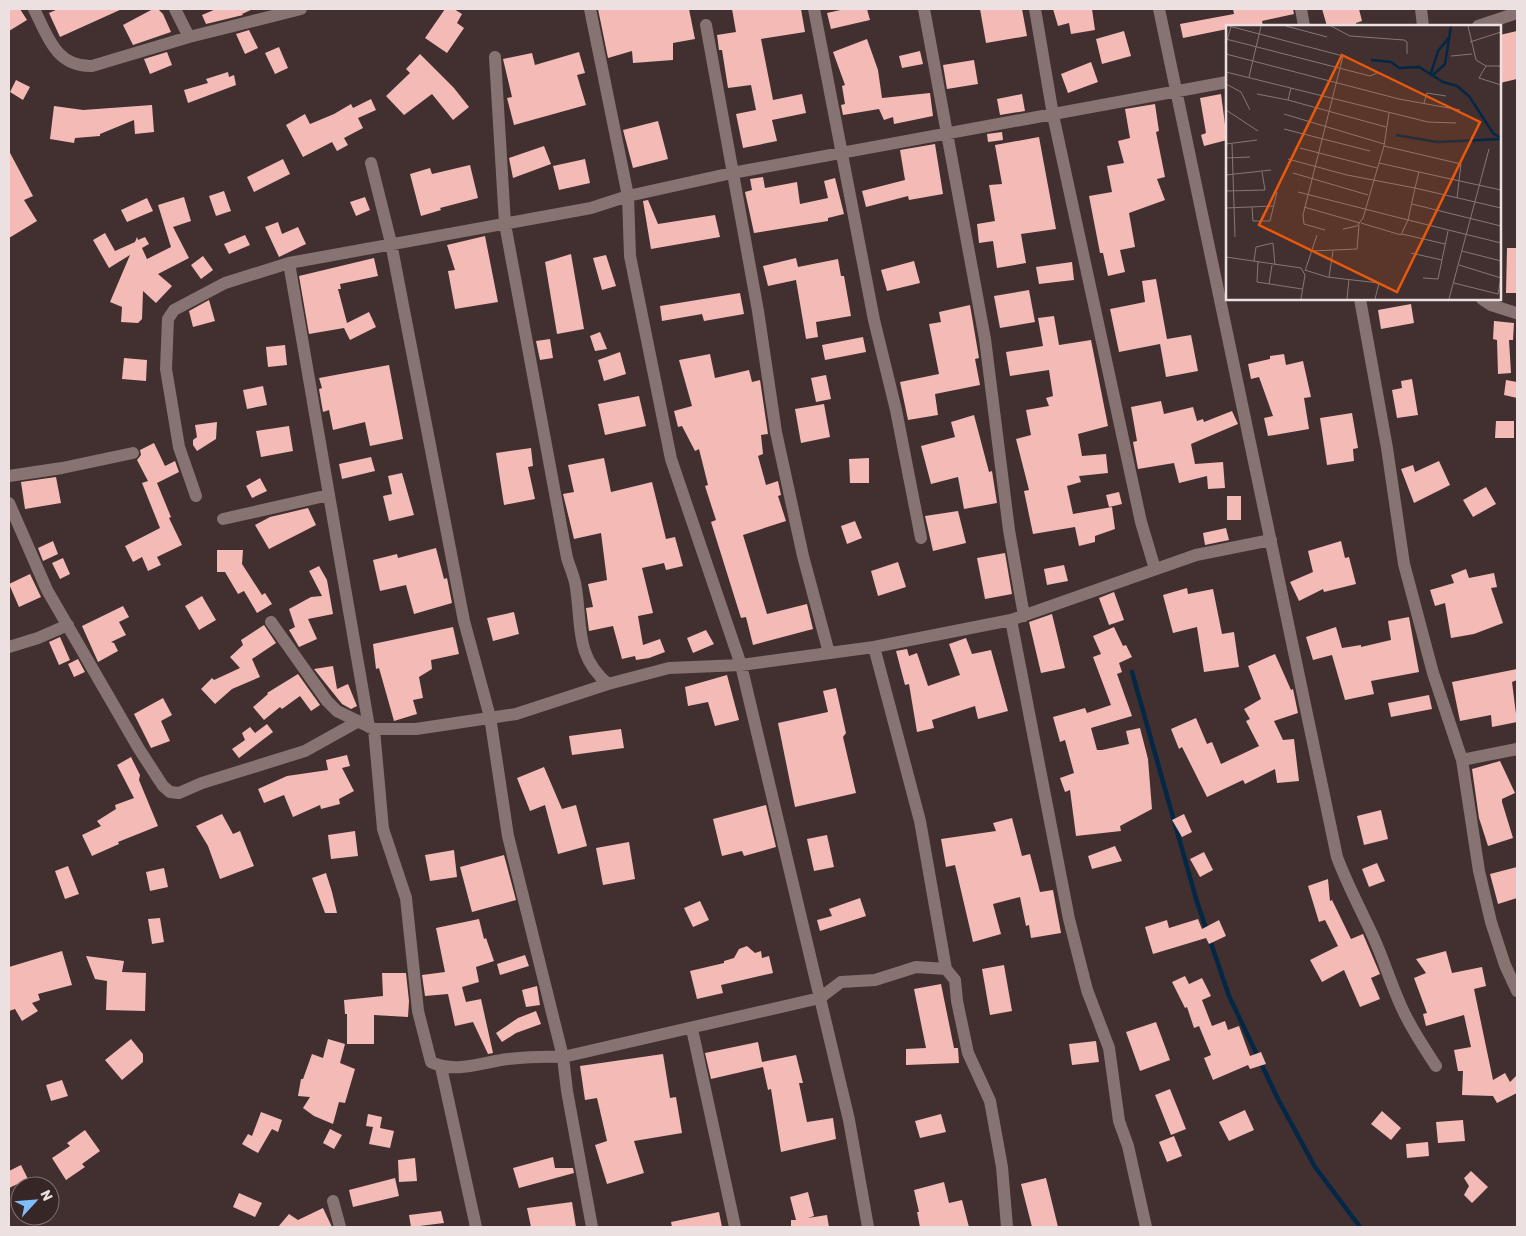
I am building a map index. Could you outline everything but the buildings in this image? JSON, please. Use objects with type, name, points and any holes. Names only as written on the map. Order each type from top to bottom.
[{"type":"street","points":[[34,9],[59,53],[67,62],[77,67],[92,66],[189,37],[301,9]]},
{"type":"street","points":[[175,9],[189,37]]},
{"type":"street","points":[[590,9],[628,196],[630,256],[671,459],[741,665],[847,1111],[868,1227]]},
{"type":"street","points":[[814,9],[874,320],[896,410],[922,538]]},
{"type":"street","points":[[924,9],[985,339],[1018,618],[1069,919],[1087,990],[1108,1048],[1119,1121],[1128,1146],[1146,1227]]},
{"type":"street","points":[[1035,9],[1053,115],[1141,522],[1155,569]]},
{"type":"street","points":[[1159,9],[1337,857],[1348,887],[1372,933],[1413,1032],[1436,1066]]},
{"type":"street","points":[[1301,9],[1304,25]]},
{"type":"street","points":[[1421,9],[1423,25]]},
{"type":"street","points":[[1481,25],[1517,13]]},
{"type":"street","points":[[706,25],[758,312],[785,476],[829,654]]},
{"type":"street","points":[[495,57],[505,224],[568,558],[576,586],[583,649],[594,672],[608,684]]},
{"type":"street","points":[[196,496],[179,447],[172,412],[166,369],[168,319],[174,310],[225,283],[289,262],[591,208],[628,196],[732,173],[1226,82]]},
{"type":"street","points":[[371,164],[392,243],[464,621],[490,717],[508,836],[563,1057],[567,1091],[592,1227]]},
{"type":"street","points":[[289,262],[329,494],[383,829],[406,898],[418,1011],[431,1062],[441,1067],[466,1067],[507,1059],[538,1056],[563,1057],[692,1029],[820,998],[840,982],[875,980],[916,967],[946,969]]},
{"type":"street","points":[[1360,300],[1404,564],[1431,664],[1462,760],[1479,871],[1491,922],[1505,966],[1517,991]]},
{"type":"street","points":[[1484,300],[1491,305],[1516,312]]},
{"type":"street","points":[[9,476],[62,468],[133,453]]},
{"type":"street","points":[[223,519],[329,494]]},
{"type":"street","points":[[9,503],[47,590],[139,749],[163,786],[170,792],[179,793],[211,780],[305,751],[366,726]]},
{"type":"street","points":[[272,622],[327,701],[337,712],[366,726],[416,729],[516,714],[608,684],[669,668],[741,665],[829,654],[874,647],[1018,618],[1196,555],[1271,540]]},
{"type":"street","points":[[9,647],[38,638],[68,624]]},
{"type":"street","points":[[874,647],[920,821],[946,969],[955,980],[957,1002],[968,1053],[990,1101],[1002,1167],[1007,1227]]},
{"type":"street","points":[[1462,760],[1517,749]]},
{"type":"street","points":[[692,1029],[735,1227]]},
{"type":"street","points":[[441,1067],[476,1227]]},
{"type":"street","points":[[333,1201],[340,1227]]},
{"type":"waterway","points":[[1132,672],[1197,902],[1229,996],[1278,1099],[1315,1167],[1360,1227]]}]
